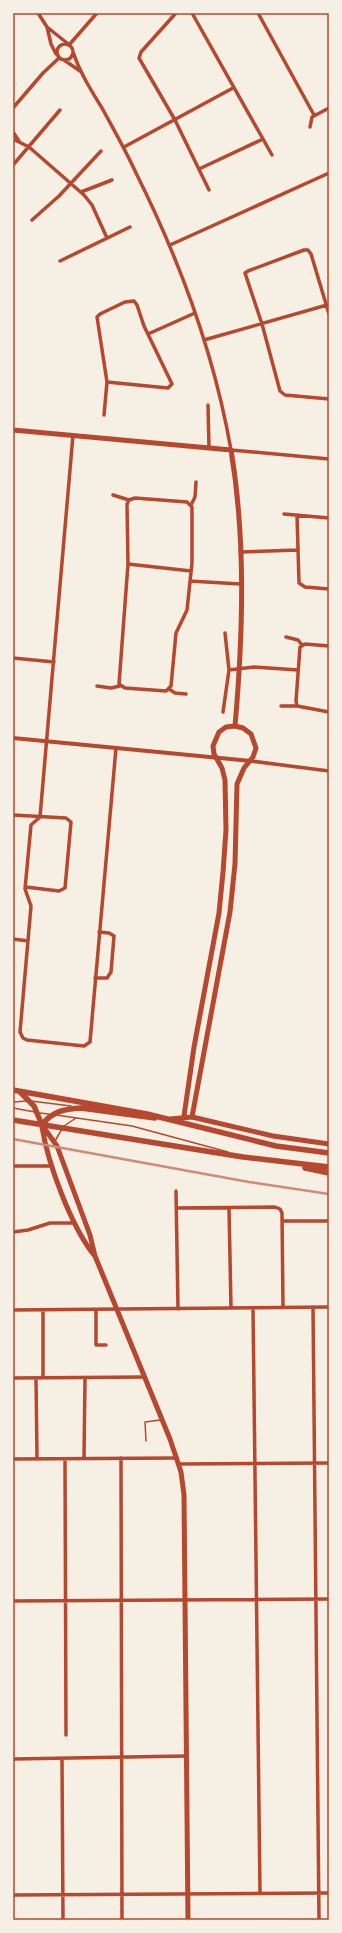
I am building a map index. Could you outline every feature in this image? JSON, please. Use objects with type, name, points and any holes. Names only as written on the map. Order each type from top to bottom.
[{"type":"highway","points":[[16,1090],[30,1101],[38,1113],[42,1125]]},
{"type":"highway","points":[[16,1090],[130,1110],[276,1146],[329,1153]]},
{"type":"highway","points":[[42,1125],[52,1115],[65,1109],[80,1108],[132,1116],[170,1119]]},
{"type":"highway","points":[[13,1120],[243,1157],[329,1167]]},
{"type":"highway","points":[[286,1163],[329,1173]]},
{"type":"main road","points":[[13,430],[231,450],[236,484],[240,552],[239,669],[235,726]]},
{"type":"main road","points":[[184,1116],[194,1047],[218,913],[223,872],[226,787],[224,774],[215,757],[213,746],[216,735],[222,729],[235,726],[247,731],[253,738],[256,748],[250,761],[241,773],[237,784],[235,857],[230,912],[192,1117]]},
{"type":"main road","points":[[170,1119],[184,1116],[192,1117],[273,1136],[329,1144]]},
{"type":"main road","points":[[42,1125],[55,1142],[90,1235],[95,1256],[179,1464],[184,1495],[188,1920]]},
{"type":"main road","points":[[42,1125],[52,1166],[74,1224],[81,1237],[95,1256]]},
{"type":"street","points":[[38,13],[47,27],[69,45],[73,52],[80,71],[124,147],[170,245],[204,340],[221,399],[231,450],[329,459]]},
{"type":"street","points":[[13,108],[58,56],[57,49],[60,45],[69,45],[98,13]]},
{"type":"street","points":[[176,13],[139,56],[175,120],[209,190]]},
{"type":"street","points":[[192,13],[272,155]]},
{"type":"street","points":[[258,13],[314,115]]},
{"type":"street","points":[[47,27],[52,47],[58,56],[80,71]]},
{"type":"street","points":[[64,60],[69,59],[73,52]]},
{"type":"street","points":[[124,147],[233,88]]},
{"type":"street","points":[[310,127],[310,119],[314,115],[329,108]]},
{"type":"street","points":[[13,165],[60,110]]},
{"type":"street","points":[[13,132],[19,141]]},
{"type":"street","points":[[13,138],[29,147],[82,192],[92,205],[107,238]]},
{"type":"street","points":[[199,169],[262,139]]},
{"type":"street","points":[[32,220],[71,183],[101,151]]},
{"type":"street","points":[[170,245],[329,172]]},
{"type":"street","points":[[82,192],[112,180]]},
{"type":"street","points":[[60,261],[130,227]]},
{"type":"street","points":[[329,314],[311,254],[308,250],[304,250],[248,271],[245,274],[262,324],[281,393],[329,399]]},
{"type":"street","points":[[104,415],[107,382],[97,319],[98,314],[125,302],[134,301],[138,305],[148,334],[171,380],[171,386],[166,388],[107,382]]},
{"type":"street","points":[[204,340],[326,305]]},
{"type":"street","points":[[148,334],[195,313]]},
{"type":"street","points":[[208,405],[209,448]]},
{"type":"street","points":[[73,435],[40,818],[31,825],[26,887],[26,894],[32,906],[20,1032],[23,1038],[27,1040],[84,1046],[90,1042],[116,748]]},
{"type":"street","points":[[169,689],[176,637],[187,613],[191,571],[191,505],[195,497],[196,482]]},
{"type":"street","points":[[113,495],[129,500],[135,498],[165,500],[187,502],[191,505]]},
{"type":"street","points":[[120,686],[119,681],[128,564],[127,506],[129,500]]},
{"type":"street","points":[[284,514],[329,518]]},
{"type":"street","points":[[297,515],[298,579],[300,584],[305,587],[329,589]]},
{"type":"street","points":[[240,552],[298,550]]},
{"type":"street","points":[[128,564],[191,571]]},
{"type":"street","points":[[190,581],[240,584]]},
{"type":"street","points":[[223,712],[229,670],[224,633]]},
{"type":"street","points":[[286,637],[298,640],[302,645],[329,646]]},
{"type":"street","points":[[297,706],[298,670],[302,645]]},
{"type":"street","points":[[13,658],[54,662]]},
{"type":"street","points":[[229,670],[254,667],[298,670]]},
{"type":"street","points":[[96,686],[111,688],[120,686],[125,688],[156,691],[166,691],[169,689]]},
{"type":"street","points":[[169,689],[175,693],[186,694]]},
{"type":"street","points":[[281,706],[297,706],[329,712]]},
{"type":"street","points":[[13,738],[215,757],[329,771]]},
{"type":"street","points":[[13,815],[40,818],[66,818],[70,820],[65,888],[59,891],[26,887]]},
{"type":"street","points":[[95,978],[107,978],[111,972],[114,936],[110,933],[99,932]]},
{"type":"street","points":[[13,939],[28,941]]},
{"type":"street","points":[[13,1166],[52,1166]]},
{"type":"street","points":[[176,1191],[178,1309]]},
{"type":"street","points":[[176,1208],[275,1207],[280,1209],[282,1222],[283,1307]]},
{"type":"street","points":[[229,1208],[231,1308]]},
{"type":"street","points":[[282,1222],[329,1221]]},
{"type":"street","points":[[13,1232],[28,1230],[50,1223],[74,1224]]},
{"type":"street","points":[[313,1307],[320,1920]]},
{"type":"street","points":[[13,1310],[329,1307]]},
{"type":"street","points":[[253,1308],[260,1894]]},
{"type":"street","points":[[43,1310],[43,1378]]},
{"type":"street","points":[[96,1310],[96,1345],[106,1345]]},
{"type":"street","points":[[13,1378],[144,1377]]},
{"type":"street","points":[[36,1378],[37,1458]]},
{"type":"street","points":[[84,1458],[85,1378]]},
{"type":"street","points":[[13,1458],[177,1458]]},
{"type":"street","points":[[65,1458],[66,1735]]},
{"type":"street","points":[[120,1458],[122,1920]]},
{"type":"street","points":[[179,1464],[329,1463]]},
{"type":"street","points":[[13,1601],[329,1600]]},
{"type":"street","points":[[13,1760],[186,1756]]},
{"type":"street","points":[[62,1759],[63,1920]]},
{"type":"street","points":[[13,1896],[329,1893]]},
{"type":"lane","points":[[13,1102],[30,1101],[80,1108]]},
{"type":"lane","points":[[13,1108],[150,1130],[243,1157]]},
{"type":"lane","points":[[55,1142],[62,1129],[76,1118]]},
{"type":"lane","points":[[146,1441],[145,1422],[162,1420]]},
{"type":"railway","points":[[13,1139],[249,1182],[329,1194]]}]
